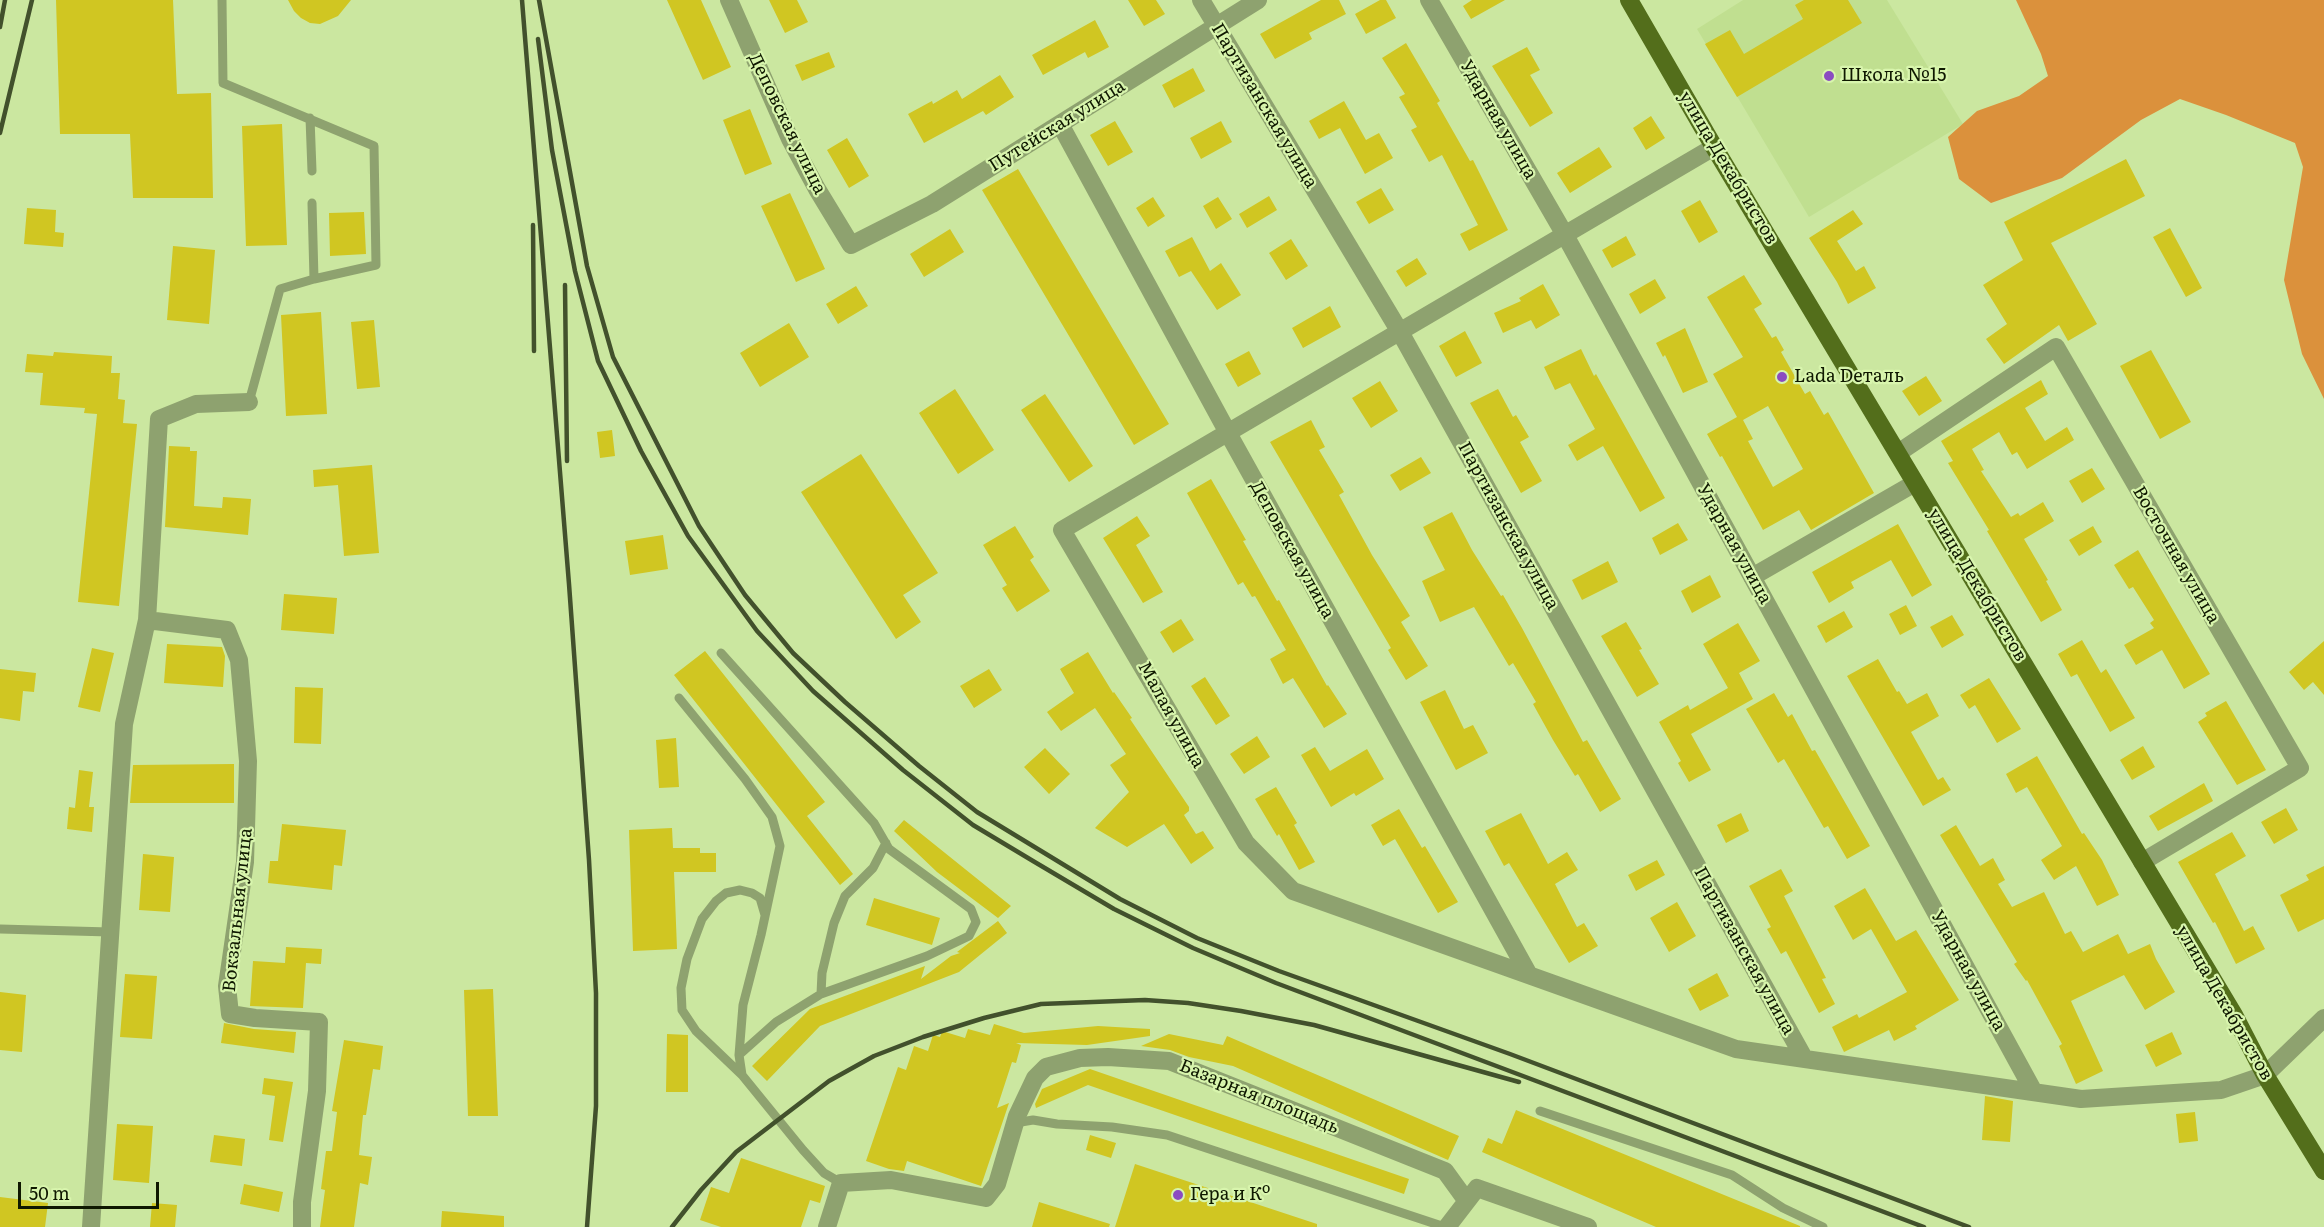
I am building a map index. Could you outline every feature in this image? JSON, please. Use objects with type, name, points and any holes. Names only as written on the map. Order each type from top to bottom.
[{"type":"main road","name":"улица Декабристов","points":[[1629,0],[1714,147],[2234,1015],[2265,1075],[2324,1171]]},
{"type":"street","name":"Деповская улица","points":[[729,0],[790,139],[851,245]]},
{"type":"street","name":"Партизанская улица","points":[[1201,0],[1400,332],[1804,1059]]},
{"type":"street","name":"Путейская улица","points":[[851,245],[932,204],[1258,0]]},
{"type":"street","name":"Ударная улица","points":[[1429,0],[1564,235],[2034,1092]]},
{"type":"street","name":"Деповская улица","points":[[1060,124],[1228,434],[1528,973]]},
{"type":"street","points":[[1228,434],[1714,147]]},
{"type":"street","name":"Восточная улица","points":[[1898,453],[2056,347],[2300,768],[2142,862]]},
{"type":"street","points":[[90,1227],[124,724],[147,620],[159,419],[196,404],[249,402]]},
{"type":"street","name":"Малая улица","points":[[1228,434],[1062,530],[1246,843],[1293,891],[1528,973]]},
{"type":"street","points":[[1752,577],[1916,483]]},
{"type":"street","name":"Вокзальная улица","points":[[147,620],[227,630],[239,660],[248,761],[245,862],[227,986],[230,1014],[319,1022],[317,1091],[302,1202],[302,1227]]},
{"type":"street","points":[[1528,973],[1736,1049],[2081,1099],[2220,1090],[2265,1075],[2324,1018]]},
{"type":"street","name":"Базарная площадь","points":[[841,1183],[891,1180],[986,1198],[997,1184],[1024,1098],[1035,1078],[1046,1067],[1080,1058],[1108,1057],[1169,1061],[1445,1171],[1466,1200]]},
{"type":"street","points":[[827,1227],[841,1183]]},
{"type":"street","points":[[1446,1227],[1477,1188],[1588,1227]]},
{"type":"lane","points":[[222,0],[223,83],[374,146],[376,265],[280,289],[249,402]]},
{"type":"lane","points":[[310,118],[312,171]]},
{"type":"lane","points":[[312,203],[314,279]]},
{"type":"lane","points":[[721,653],[874,823],[889,849],[971,909],[976,922],[969,936],[927,956],[821,994],[776,1022],[739,1055]]},
{"type":"lane","points":[[679,698],[745,779],[772,817],[780,846],[742,1005],[739,1055],[742,1075]]},
{"type":"lane","points":[[821,994],[822,973],[834,923],[845,896],[873,868],[886,843]]},
{"type":"lane","points":[[765,916],[760,898],[752,893],[740,890],[726,893],[716,901],[702,919],[687,959],[681,988],[682,1010],[696,1031],[742,1075],[802,1150],[824,1173],[841,1183]]},
{"type":"lane","points":[[0,929],[110,932]]},
{"type":"lane","points":[[1540,1112],[1732,1175],[1783,1208],[1822,1227]]},
{"type":"lane","points":[[1015,1124],[1033,1120],[1056,1124],[1112,1127],[1167,1135],[1446,1227]]},
{"type":"shaded area","name":"Школа №15","points":[[1743,0],[1887,0],[1963,124],[1809,217],[1697,29]]},
{"type":"shaded area","points":[[2016,0],[2324,0],[2324,399],[2302,354],[2284,280],[2303,167],[2295,143],[2180,99],[2141,120],[2062,178],[1991,203],[1959,179],[1948,137],[1977,111],[2019,96],[2048,76],[2041,54]]},
{"type":"building","points":[[56,0],[173,0],[177,94],[211,93],[213,198],[133,198],[130,134],[60,134]]},
{"type":"building","points":[[288,0],[351,0],[338,16],[320,24],[310,23],[301,18]]},
{"type":"building","points":[[667,0],[701,0],[731,67],[703,80]]},
{"type":"building","points":[[769,0],[797,0],[808,22],[785,33]]},
{"type":"building","points":[[1128,0],[1156,0],[1165,14],[1144,26]]},
{"type":"building","points":[[1321,0],[1339,0],[1346,14],[1309,33],[1312,39],[1275,59],[1260,34]]},
{"type":"building","points":[[1380,0],[1386,0],[1396,18],[1366,34],[1355,14]]},
{"type":"building","points":[[1472,0],[1505,0],[1471,19],[1463,6]]},
{"type":"building","points":[[1804,0],[1848,0],[1862,23],[1737,97],[1705,44],[1730,30],[1744,54],[1803,19],[1795,5]]},
{"type":"building","points":[[1095,20],[1109,47],[1088,58],[1085,52],[1043,75],[1032,55]]},
{"type":"building","points":[[1406,43],[1440,101],[1437,103],[1470,161],[1473,160],[1508,230],[1469,251],[1460,234],[1478,225],[1442,155],[1429,162],[1411,130],[1417,127],[1399,97],[1405,94],[1382,58]]},
{"type":"building","points":[[1527,47],[1540,70],[1530,75],[1553,113],[1530,127],[1492,66]]},
{"type":"building","points":[[829,52],[835,67],[802,81],[795,65]]},
{"type":"building","points":[[1193,68],[1205,91],[1174,108],[1162,85]]},
{"type":"building","points":[[1000,75],[1014,97],[986,115],[983,111],[924,143],[908,114],[932,101],[933,104],[957,90],[962,99]]},
{"type":"building","points":[[1344,101],[1366,140],[1379,133],[1393,158],[1365,174],[1340,128],[1319,139],[1309,121]]},
{"type":"building","points":[[750,109],[772,164],[745,175],[723,120]]},
{"type":"building","points":[[1651,116],[1665,138],[1646,150],[1633,128]]},
{"type":"building","points":[[1115,121],[1133,152],[1108,166],[1090,135]]},
{"type":"building","points":[[1221,121],[1232,142],[1201,159],[1190,138]]},
{"type":"building","points":[[282,124],[287,245],[246,246],[242,126]]},
{"type":"building","points":[[847,138],[869,176],[849,188],[827,150]]},
{"type":"building","points":[[1599,147],[1612,167],[1570,193],[1557,173]]},
{"type":"building","points":[[2126,159],[2145,196],[2051,243],[2097,324],[2068,341],[2059,325],[2004,364],[1986,339],[2007,324],[1983,285],[2023,260],[2004,222]]},
{"type":"building","points":[[1018,169],[1169,424],[1134,445],[982,190]]},
{"type":"building","points":[[1381,188],[1394,210],[1369,224],[1356,202]]},
{"type":"building","points":[[790,193],[825,269],[796,282],[761,206]]},
{"type":"building","points":[[1269,196],[1277,210],[1247,228],[1239,214]]},
{"type":"building","points":[[1153,197],[1165,216],[1148,227],[1136,208]]},
{"type":"building","points":[[1218,197],[1232,219],[1216,229],[1203,206]]},
{"type":"building","points":[[1700,200],[1718,232],[1699,243],[1681,211]]},
{"type":"building","points":[[27,208],[56,210],[55,232],[64,233],[63,247],[24,244]]},
{"type":"building","points":[[1853,210],[1863,224],[1837,241],[1856,271],[1864,266],[1876,288],[1848,304],[1809,238]]},
{"type":"building","points":[[364,212],[366,254],[330,256],[329,213]]},
{"type":"building","points":[[2170,228],[2202,288],[2186,297],[2153,237]]},
{"type":"building","points":[[950,229],[964,252],[924,277],[910,254]]},
{"type":"building","points":[[1626,236],[1636,255],[1612,268],[1602,250]]},
{"type":"building","points":[[1192,237],[1210,271],[1221,263],[1241,295],[1217,310],[1191,271],[1179,277],[1165,251]]},
{"type":"building","points":[[1291,239],[1308,266],[1286,280],[1269,253]]},
{"type":"building","points":[[173,246],[215,250],[209,324],[167,320]]},
{"type":"building","points":[[1417,258],[1427,274],[1406,287],[1396,271]]},
{"type":"building","points":[[1744,275],[1762,304],[1754,309],[1772,338],[1776,336],[1784,350],[1781,352],[1805,394],[1810,391],[1824,415],[1828,412],[1874,493],[1811,530],[1799,510],[1763,530],[1722,456],[1720,457],[1707,434],[1737,417],[1713,374],[1743,357],[1707,297]],"holes":[[[1768,406],[1803,469],[1773,487],[1748,441],[1753,439],[1743,420]]]},
{"type":"building","points":[[1655,279],[1666,298],[1640,314],[1629,294]]},
{"type":"building","points":[[1543,284],[1560,315],[1536,329],[1531,320],[1503,333],[1494,313],[1521,301],[1519,298]]},
{"type":"building","points":[[856,286],[868,306],[838,324],[826,304]]},
{"type":"building","points":[[1330,306],[1341,327],[1303,348],[1292,328]]},
{"type":"building","points":[[321,312],[327,414],[286,416],[281,315]]},
{"type":"building","points":[[374,320],[380,387],[357,389],[351,322]]},
{"type":"building","points":[[789,323],[809,357],[760,387],[740,353]]},
{"type":"building","points":[[1685,328],[1708,382],[1683,393],[1665,355],[1663,357],[1656,343]]},
{"type":"building","points":[[1465,331],[1482,363],[1456,377],[1439,346]]},
{"type":"building","points":[[1581,349],[1594,376],[1596,374],[1665,498],[1640,512],[1603,446],[1577,461],[1568,445],[1595,429],[1570,383],[1555,390],[1544,367]]},
{"type":"building","points":[[2151,350],[2191,422],[2160,439],[2120,366]]},
{"type":"building","points":[[1249,351],[1261,374],[1238,387],[1225,364]]},
{"type":"building","points":[[54,352],[112,356],[111,373],[120,373],[118,399],[125,400],[123,423],[137,424],[119,606],[78,602],[97,414],[84,413],[85,408],[40,405],[43,373],[25,372],[27,354],[53,356]]},
{"type":"building","points":[[1926,376],[1942,401],[1919,416],[1902,391]]},
{"type":"building","points":[[2041,380],[2048,394],[2025,408],[2045,441],[2067,427],[2074,440],[2027,469],[2017,452],[2012,455],[1999,432],[1972,449],[1984,470],[1981,471],[2011,517],[2018,513],[2020,516],[2043,502],[2054,521],[2024,539],[2048,580],[2046,581],[2062,610],[2041,622],[1948,463],[1953,461],[1941,441]]},
{"type":"building","points":[[1380,381],[1398,411],[1371,428],[1352,398]]},
{"type":"building","points":[[955,389],[994,450],[958,474],[919,413]]},
{"type":"building","points":[[1498,389],[1513,417],[1516,415],[1529,437],[1520,442],[1542,481],[1521,493],[1470,403]]},
{"type":"building","points":[[1045,394],[1093,466],[1069,482],[1021,410]]},
{"type":"building","points":[[1311,420],[1325,447],[1319,450],[1344,492],[1339,495],[1372,555],[1410,616],[1401,622],[1428,666],[1406,680],[1388,650],[1391,648],[1270,442]]},
{"type":"building","points":[[612,430],[615,456],[600,458],[597,432]]},
{"type":"building","points":[[169,446],[190,447],[190,451],[197,451],[194,506],[222,508],[223,497],[251,499],[248,535],[165,527]]},
{"type":"building","points":[[861,454],[938,573],[903,595],[921,622],[896,639],[801,492]]},
{"type":"building","points":[[1421,457],[1431,473],[1400,491],[1390,475]]},
{"type":"building","points":[[372,465],[379,553],[344,556],[338,485],[314,487],[313,470]]},
{"type":"building","points":[[2092,468],[2105,489],[2082,503],[2069,481]]},
{"type":"building","points":[[1211,479],[1277,601],[1279,600],[1327,686],[1347,714],[1324,728],[1293,678],[1283,684],[1270,659],[1286,650],[1255,596],[1252,597],[1243,582],[1238,585],[1187,493]]},
{"type":"building","points":[[1452,512],[1472,550],[1501,596],[1503,595],[1522,628],[1583,742],[1587,740],[1621,799],[1600,812],[1578,774],[1575,776],[1553,740],[1533,704],[1536,702],[1513,663],[1509,666],[1474,607],[1440,622],[1422,581],[1445,570],[1423,527]]},
{"type":"building","points":[[1137,516],[1150,536],[1136,545],[1163,592],[1143,603],[1103,538]]},
{"type":"building","points":[[1678,523],[1688,540],[1660,555],[1652,538]]},
{"type":"building","points":[[1898,524],[1932,585],[1912,597],[1891,560],[1851,582],[1854,588],[1829,603],[1812,572]]},
{"type":"building","points":[[1015,526],[1034,557],[1030,560],[1050,591],[1017,612],[1002,588],[1007,585],[983,545]]},
{"type":"building","points":[[2093,526],[2102,542],[2079,556],[2069,540]]},
{"type":"building","points":[[663,535],[668,569],[630,575],[625,541]]},
{"type":"building","points":[[2138,550],[2210,674],[2184,689],[2162,650],[2136,665],[2124,645],[2154,628],[2150,623],[2154,620],[2133,587],[2129,589],[2114,565]]},
{"type":"building","points":[[1608,561],[1618,582],[1582,600],[1572,580]]},
{"type":"building","points":[[1710,575],[1721,597],[1692,613],[1681,591]]},
{"type":"building","points":[[284,594],[337,598],[334,634],[281,630]]},
{"type":"building","points":[[1906,605],[1917,626],[1900,635],[1889,614]]},
{"type":"building","points":[[1844,611],[1853,627],[1826,643],[1817,626]]},
{"type":"building","points":[[1952,615],[1964,635],[1942,648],[1930,627]]},
{"type":"building","points":[[1181,619],[1194,640],[1173,653],[1160,632]]},
{"type":"building","points":[[1626,622],[1659,684],[1637,697],[1601,636]]},
{"type":"building","points":[[1738,623],[1760,661],[1739,673],[1753,699],[1691,734],[1711,770],[1689,782],[1678,763],[1681,761],[1659,722],[1688,705],[1690,710],[1728,688],[1703,644]]},
{"type":"building","points":[[2082,640],[2101,673],[2106,669],[2135,718],[2110,732],[2077,674],[2071,677],[2058,654]]},
{"type":"building","points":[[2324,641],[2324,695],[2313,682],[2304,690],[2289,672]]},
{"type":"building","points":[[167,644],[222,647],[225,656],[223,687],[164,683]]},
{"type":"building","points":[[92,648],[114,653],[100,712],[78,707]]},
{"type":"building","points":[[705,651],[825,802],[807,816],[853,874],[840,885],[674,675]]},
{"type":"building","points":[[1088,652],[1189,807],[1189,811],[1184,815],[1196,834],[1203,831],[1214,848],[1191,864],[1164,824],[1127,847],[1095,828],[1129,792],[1110,765],[1126,754],[1095,708],[1061,731],[1047,712],[1074,693],[1060,669]]},
{"type":"building","points":[[1878,659],[1897,692],[1899,691],[1907,704],[1927,693],[1939,716],[1911,732],[1938,780],[1943,777],[1951,790],[1923,806],[1847,676]]},
{"type":"building","points":[[0,669],[36,673],[34,692],[23,691],[20,721],[0,718]]},
{"type":"building","points":[[989,669],[1002,690],[974,708],[960,686]]},
{"type":"building","points":[[1205,677],[1230,716],[1216,725],[1191,686]]},
{"type":"building","points":[[1989,678],[2021,729],[1997,743],[1975,705],[1969,709],[1960,695]]},
{"type":"building","points":[[295,687],[323,688],[321,744],[294,743]]},
{"type":"building","points":[[1445,690],[1464,729],[1473,725],[1488,753],[1456,770],[1420,702]]},
{"type":"building","points":[[1774,693],[1788,717],[1792,714],[1812,751],[1815,750],[1870,846],[1847,859],[1828,826],[1824,828],[1784,759],[1778,763],[1746,709]]},
{"type":"building","points":[[2226,701],[2266,770],[2237,785],[2198,722],[2207,716],[2205,713]]},
{"type":"building","points":[[1257,736],[1270,757],[1244,774],[1230,754]]},
{"type":"building","points":[[676,738],[679,787],[659,788],[656,740]]},
{"type":"building","points":[[2143,746],[2155,767],[2132,780],[2120,760]]},
{"type":"building","points":[[1315,747],[1330,771],[1367,749],[1384,779],[1356,796],[1354,793],[1331,807],[1301,755]]},
{"type":"building","points":[[1045,748],[1070,774],[1049,794],[1024,767]]},
{"type":"building","points":[[2037,756],[2082,834],[2084,833],[2102,860],[2119,895],[2097,906],[2076,866],[2054,880],[2041,860],[2062,846],[2027,787],[2016,793],[2006,774]]},
{"type":"building","points":[[234,764],[234,803],[130,803],[133,765]]},
{"type":"building","points":[[79,770],[93,772],[89,807],[94,807],[92,832],[67,829],[69,807],[75,808]]},
{"type":"building","points":[[2204,783],[2213,801],[2158,831],[2149,816]]},
{"type":"building","points":[[1276,787],[1297,823],[1294,825],[1315,862],[1299,870],[1279,834],[1277,836],[1255,799]]},
{"type":"building","points":[[2286,808],[2298,830],[2274,844],[2261,822]]},
{"type":"building","points":[[1399,809],[1422,848],[1425,846],[1458,902],[1438,913],[1395,839],[1383,846],[1371,825]]},
{"type":"building","points":[[1521,813],[1548,864],[1567,852],[1578,870],[1555,884],[1577,927],[1584,923],[1598,946],[1569,963],[1509,863],[1504,866],[1485,831]]},
{"type":"building","points":[[1741,813],[1749,831],[1726,843],[1717,825]]},
{"type":"building","points":[[904,820],[1011,906],[998,918],[937,872],[894,831]]},
{"type":"building","points":[[282,824],[346,830],[342,866],[334,865],[332,890],[268,883],[270,861],[278,861]]},
{"type":"building","points":[[1956,825],[1980,866],[1993,858],[2005,880],[1998,884],[2012,907],[2044,892],[2065,934],[2071,931],[2083,952],[2118,934],[2128,954],[2150,944],[2175,992],[2145,1010],[2124,975],[2071,1001],[2103,1071],[2076,1084],[2059,1046],[2062,1044],[2027,980],[2014,964],[2017,962],[1940,835]]},
{"type":"building","points":[[672,828],[673,848],[700,848],[700,853],[716,853],[716,872],[674,872],[677,949],[633,951],[629,830]]},
{"type":"building","points":[[2232,832],[2246,856],[2215,874],[2244,931],[2253,926],[2265,949],[2236,964],[2215,922],[2213,923],[2178,862]]},
{"type":"building","points":[[143,854],[174,857],[170,912],[139,910]]},
{"type":"building","points":[[1657,860],[1665,875],[1636,891],[1628,875]]},
{"type":"building","points":[[2324,866],[2324,919],[2298,932],[2280,895],[2309,880],[2306,875]]},
{"type":"building","points":[[1781,869],[1793,891],[1784,896],[1826,978],[1822,979],[1835,1004],[1819,1013],[1786,951],[1781,954],[1767,929],[1771,927],[1749,886]]},
{"type":"building","points":[[1865,888],[1896,941],[1916,930],[1959,1000],[1915,1026],[1917,1029],[1894,1041],[1889,1030],[1844,1052],[1832,1027],[1857,1014],[1859,1018],[1907,992],[1871,929],[1853,940],[1834,906]]},
{"type":"building","points":[[874,898],[940,918],[932,945],[866,925]]},
{"type":"building","points":[[1677,902],[1696,936],[1669,952],[1650,918]]},
{"type":"building","points":[[998,921],[1007,933],[959,972],[820,1026],[767,1081],[752,1066],[810,1009],[925,966],[921,979],[951,956],[960,953],[957,952]]},
{"type":"building","points":[[286,947],[322,949],[321,964],[306,963],[303,1008],[250,1006],[253,961],[285,963]]},
{"type":"building","points":[[1717,973],[1729,996],[1700,1011],[1688,989]]},
{"type":"building","points":[[125,974],[157,976],[152,1039],[120,1037]]},
{"type":"building","points":[[493,989],[498,1116],[468,1116],[464,990]]},
{"type":"building","points":[[0,992],[26,995],[22,1052],[0,1050]]},
{"type":"building","points":[[224,1023],[254,1029],[296,1032],[294,1053],[221,1043]]},
{"type":"building","points":[[994,1024],[1024,1033],[1098,1026],[1150,1029],[1150,1036],[1087,1045],[1016,1043],[1021,1045],[1016,1063],[1012,1062],[997,1108],[1009,1103],[981,1186],[907,1161],[904,1171],[889,1169],[866,1161],[898,1067],[906,1070],[914,1046],[928,1051],[933,1035],[940,1037],[942,1031],[965,1038],[968,1029],[990,1035]]},
{"type":"building","points":[[2172,1032],[2182,1054],[2156,1067],[2145,1045]]},
{"type":"building","points":[[667,1034],[688,1035],[688,1092],[666,1092]]},
{"type":"building","points":[[1169,1034],[1223,1045],[1227,1036],[1459,1136],[1448,1160],[1233,1066],[1189,1057],[1170,1050],[1141,1046]]},
{"type":"building","points":[[344,1040],[383,1046],[380,1070],[373,1069],[366,1115],[363,1115],[359,1155],[372,1157],[368,1185],[360,1183],[354,1227],[320,1227],[325,1190],[321,1189],[326,1151],[332,1151],[337,1112],[332,1111]]},
{"type":"building","points":[[1090,1069],[1409,1179],[1404,1194],[1088,1085],[1036,1108],[1035,1104],[1042,1089]]},
{"type":"building","points":[[264,1078],[293,1082],[283,1142],[269,1140],[275,1096],[262,1094]]},
{"type":"building","points":[[1985,1096],[2013,1101],[2010,1142],[1982,1140]]},
{"type":"building","points":[[1516,1110],[1800,1227],[1656,1227],[1482,1152],[1488,1138],[1502,1144]]},
{"type":"building","points":[[2195,1112],[2198,1141],[2179,1143],[2176,1114]]},
{"type":"building","points":[[117,1124],[153,1126],[149,1183],[113,1180]]},
{"type":"building","points":[[214,1135],[245,1139],[242,1166],[210,1162]]},
{"type":"building","points":[[1090,1135],[1116,1143],[1111,1158],[1086,1150]]},
{"type":"building","points":[[741,1158],[825,1186],[820,1203],[810,1200],[801,1227],[721,1227],[700,1220],[711,1187],[729,1193]]},
{"type":"building","name":"Гера и К⁰","points":[[1135,1164],[1317,1224],[1317,1227],[1115,1227]]},
{"type":"building","points":[[244,1184],[283,1192],[279,1212],[240,1204]]},
{"type":"building","points":[[0,1197],[48,1203],[45,1227],[0,1227]]},
{"type":"building","points":[[1039,1202],[1110,1224],[1109,1227],[1032,1227]]},
{"type":"building","points":[[152,1203],[177,1205],[175,1227],[150,1227]]},
{"type":"building","points":[[442,1211],[504,1216],[504,1227],[441,1227]]},
{"type":"railway","points":[[0,27],[5,0]]},
{"type":"railway","points":[[0,133],[32,0]]},
{"type":"railway","points":[[522,0],[589,860],[596,993],[596,1106],[587,1227]]},
{"type":"railway","points":[[539,0],[587,266],[613,357],[699,526],[745,595],[793,653],[919,766],[977,812],[1120,899],[1197,938],[1279,971],[1510,1054],[1969,1227]]},
{"type":"railway","points":[[538,39],[552,150],[575,271],[598,361],[641,451],[688,536],[757,631],[813,691],[903,770],[973,825],[1114,909],[1193,948],[1276,983],[1924,1227]]},
{"type":"railway","points":[[533,225],[534,351]]},
{"type":"railway","points":[[565,285],[567,461]]},
{"type":"railway","points":[[672,1227],[701,1190],[736,1152],[829,1081],[874,1056],[923,1037],[984,1018],[1041,1004],[1145,1000],[1188,1003],[1241,1011],[1314,1025],[1519,1082]]},
{"type":"place","name":"Школа №15","points":[[1829,76]]},
{"type":"place","name":"Lada Dеталь","points":[[1782,377]]},
{"type":"place","name":"Гера и К⁰","points":[[1178,1195]]}]
